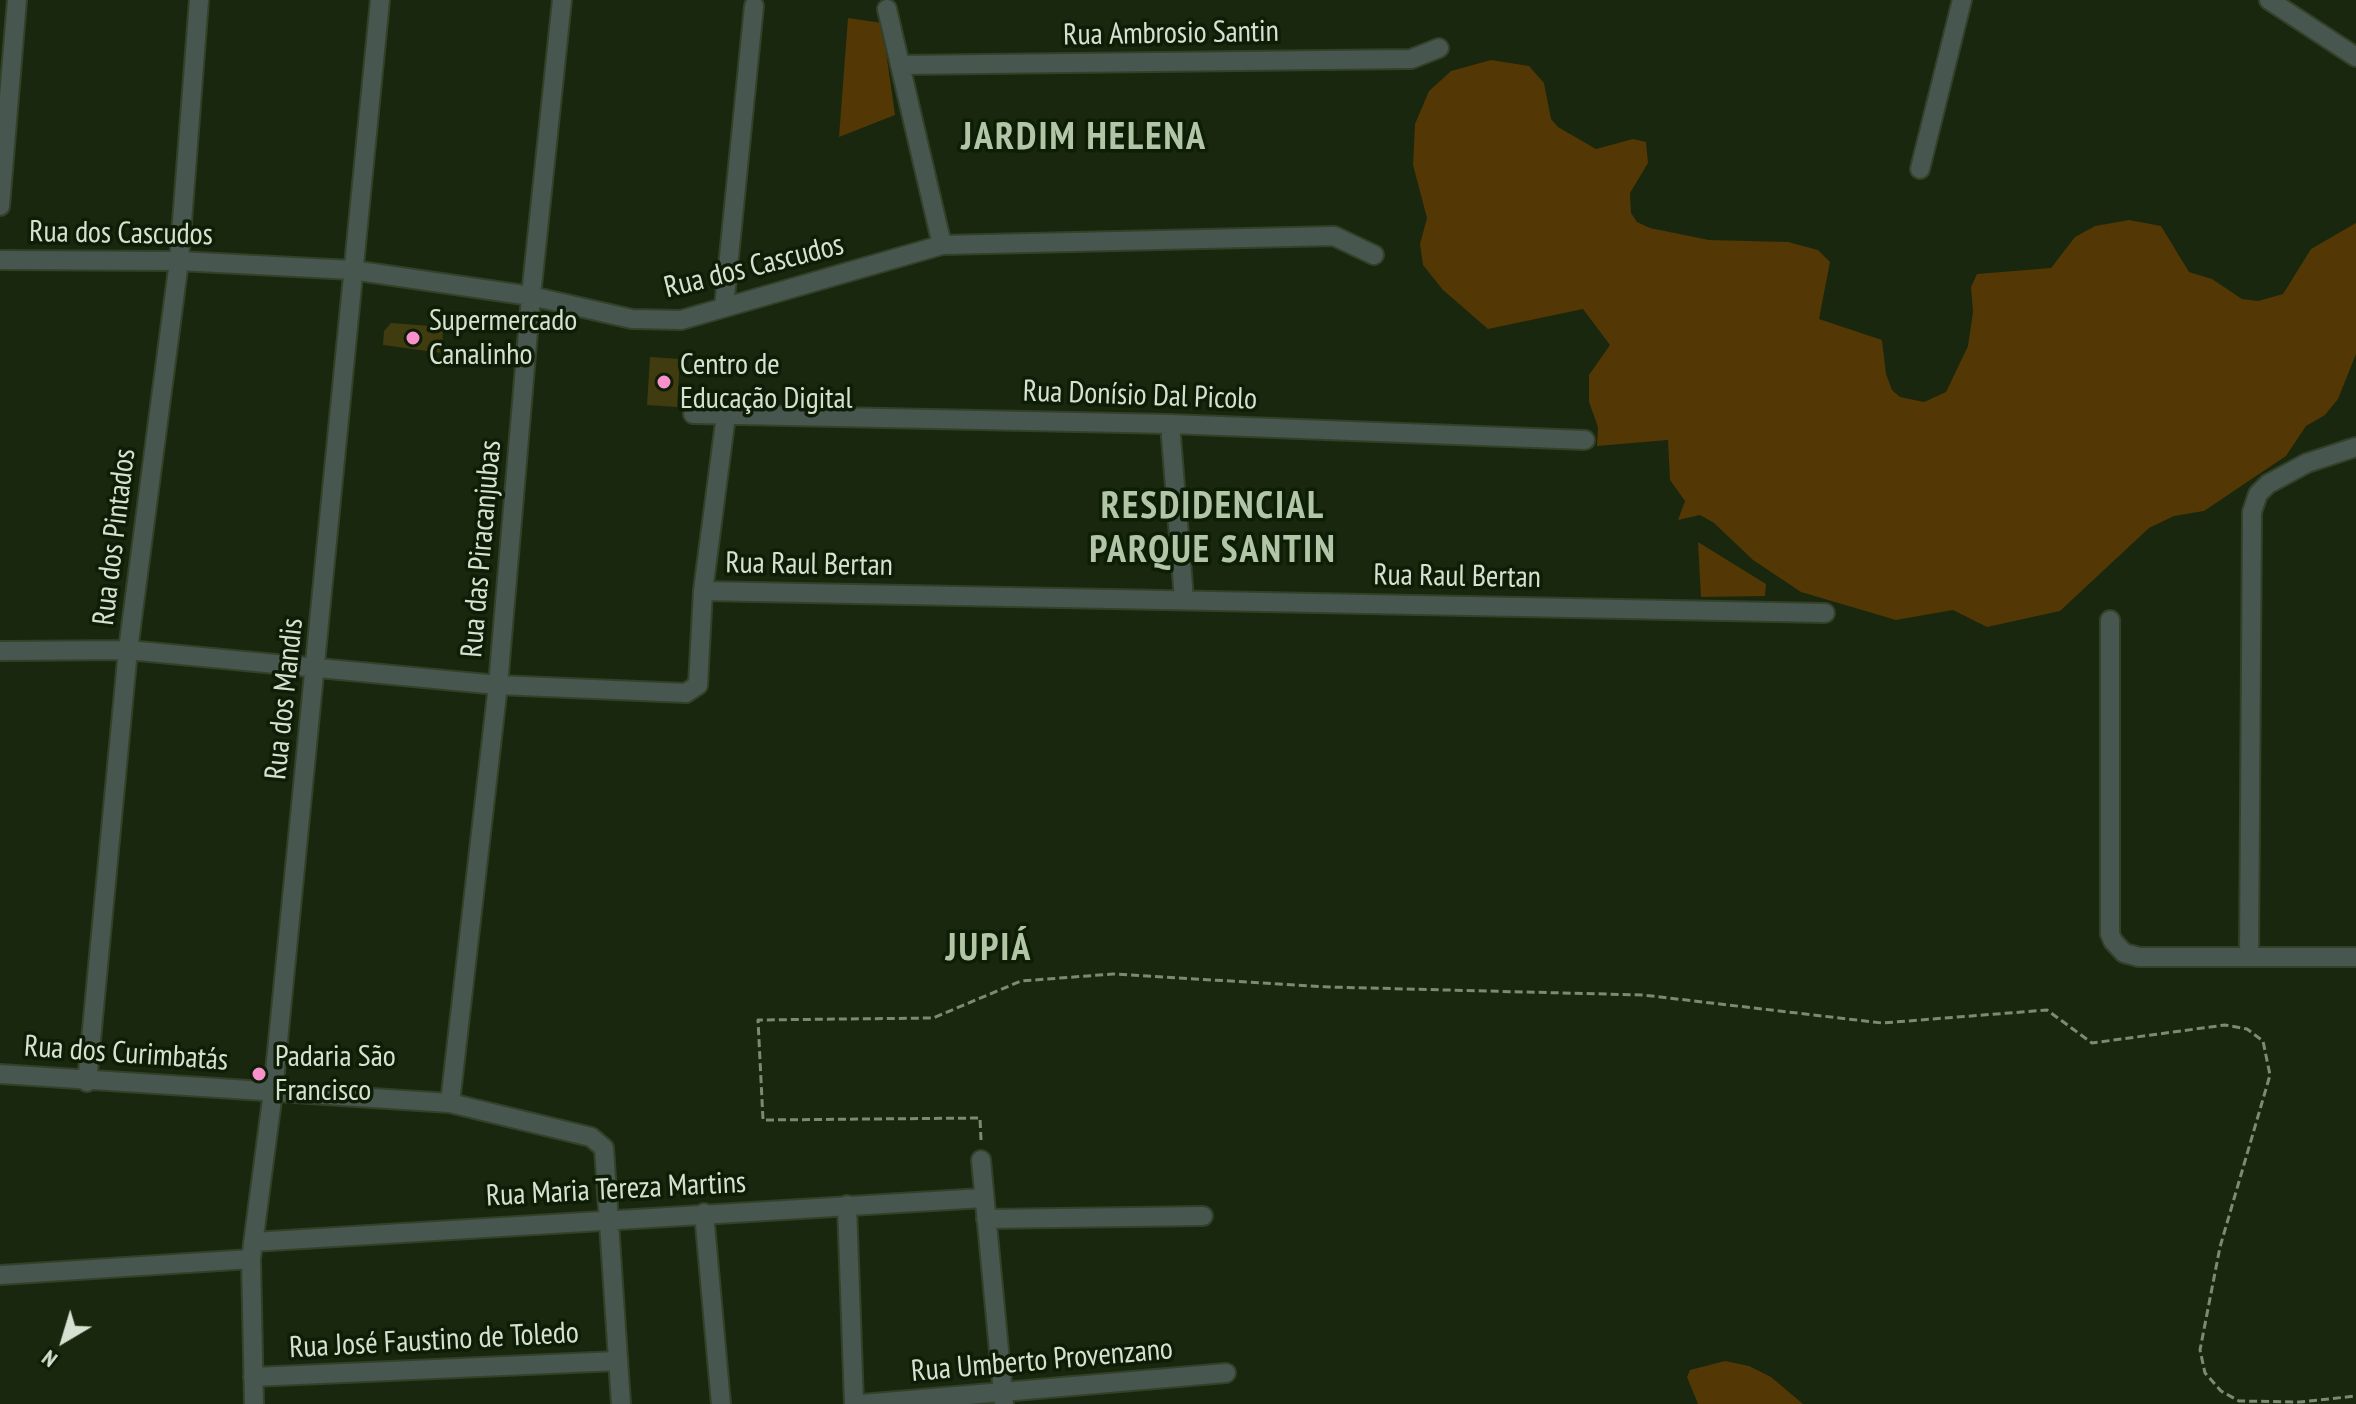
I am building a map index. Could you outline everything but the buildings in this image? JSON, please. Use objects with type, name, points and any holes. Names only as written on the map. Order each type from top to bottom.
[{"type":"street","points":[[0,206],[17,0]]},
{"type":"street","name":"Rua dos Pintados","points":[[87,1082],[128,650],[179,261],[199,0]]},
{"type":"street","name":"Rua dos Mandis","points":[[254,1404],[252,1250],[273,1092],[380,0]]},
{"type":"street","name":"Rua das Piracanjubas","points":[[450,1103],[498,685],[531,296],[562,0]]},
{"type":"street","points":[[1920,169],[1962,0]]},
{"type":"street","points":[[2269,0],[2301,8],[2356,57]]},
{"type":"street","points":[[724,307],[754,6]]},
{"type":"street","points":[[887,9],[942,245]]},
{"type":"street","name":"Rua Ambrosio Santin","points":[[900,65],[1411,59],[1439,48]]},
{"type":"street","name":"Rua dos Cascudos","points":[[0,260],[179,261],[352,270],[531,296],[632,319],[681,320],[942,245],[1334,236],[1374,255]]},
{"type":"street","name":"Rua Donísio Dal Picolo","points":[[693,414],[1170,424],[1585,440]]},
{"type":"street","points":[[0,651],[128,650],[498,685],[686,693],[698,685],[703,591],[726,415]]},
{"type":"street","points":[[1170,424],[1184,599]]},
{"type":"street","points":[[2249,957],[2252,512],[2258,494],[2268,484],[2307,463],[2356,447]]},
{"type":"street","name":"Rua Raul Bertan","points":[[703,591],[1825,613]]},
{"type":"street","points":[[2110,620],[2110,934],[2113,941],[2124,953],[2139,957],[2356,957]]},
{"type":"street","name":"Rua dos Curimbatás","points":[[0,1074],[450,1103],[580,1133],[604,1148],[609,1218]]},
{"type":"street","points":[[981,1160],[1003,1398]]},
{"type":"street","name":"Rua Maria Tereza Martins","points":[[0,1275],[609,1218],[983,1198]]},
{"type":"street","points":[[847,1205],[854,1404]]},
{"type":"street","points":[[704,1213],[721,1404]]},
{"type":"street","points":[[986,1219],[1203,1216]]},
{"type":"street","points":[[609,1218],[621,1404]]},
{"type":"street","name":"Rua José Faustino de Toledo","points":[[253,1377],[618,1361]]},
{"type":"street","name":"Rua Umberto Provenzano","points":[[862,1404],[1003,1398],[1226,1373]]},
{"type":"path","points":[[981,1160],[980,1118],[763,1120],[758,1020],[933,1018],[1021,981],[1113,974],[1329,987],[1643,995],[1882,1023],[2047,1010],[2092,1043],[2225,1025],[2247,1029],[2263,1041],[2270,1075],[2220,1247],[2200,1350],[2205,1373],[2221,1391],[2239,1401],[2300,1402],[2356,1396]]},
{"type":"shaded area","points":[[848,18],[882,23],[895,115],[839,137]]},
{"type":"shaded area","points":[[1491,60],[1529,66],[1544,83],[1551,119],[1558,127],[1596,149],[1633,139],[1646,142],[1648,163],[1630,193],[1631,213],[1637,222],[1650,228],[1709,240],[1788,242],[1818,250],[1830,262],[1819,319],[1882,340],[1886,374],[1892,390],[1900,397],[1924,402],[1946,392],[1968,346],[1973,312],[1971,287],[1977,274],[2051,268],[2075,237],[2095,226],[2129,220],[2161,226],[2189,272],[2212,279],[2242,299],[2258,301],[2283,294],[2311,249],[2356,223],[2356,354],[2338,399],[2325,415],[2306,426],[2286,456],[2204,511],[2174,516],[2149,528],[2060,611],[1987,627],[1953,610],[1896,620],[1801,592],[1753,560],[1714,523],[1700,515],[1678,520],[1685,501],[1670,480],[1668,440],[1597,446],[1598,427],[1589,402],[1589,375],[1610,345],[1583,309],[1488,329],[1443,290],[1423,265],[1420,244],[1427,218],[1413,165],[1415,124],[1429,91],[1451,71]]},
{"type":"shaded area","points":[[1698,542],[1766,584],[1765,596],[1701,597]]},
{"type":"shaded area","points":[[1725,1361],[1749,1366],[1771,1377],[1803,1404],[1698,1404],[1687,1377],[1690,1370]]},
{"type":"place","name":"Supermercado Canalinho","points":[[413,338]]},
{"type":"place","name":"Centro de Educação Digital","points":[[664,382]]},
{"type":"place","name":"Padaria São Francisco","points":[[259,1074]]},
{"type":"district","name":"JARDIM HELENA","points":[[1084,138]]},
{"type":"district","name":"RESDIDENCIAL PARQUE SANTIN","points":[[1213,529]]},
{"type":"district","name":"JUPIÁ","points":[[989,949]]}]
